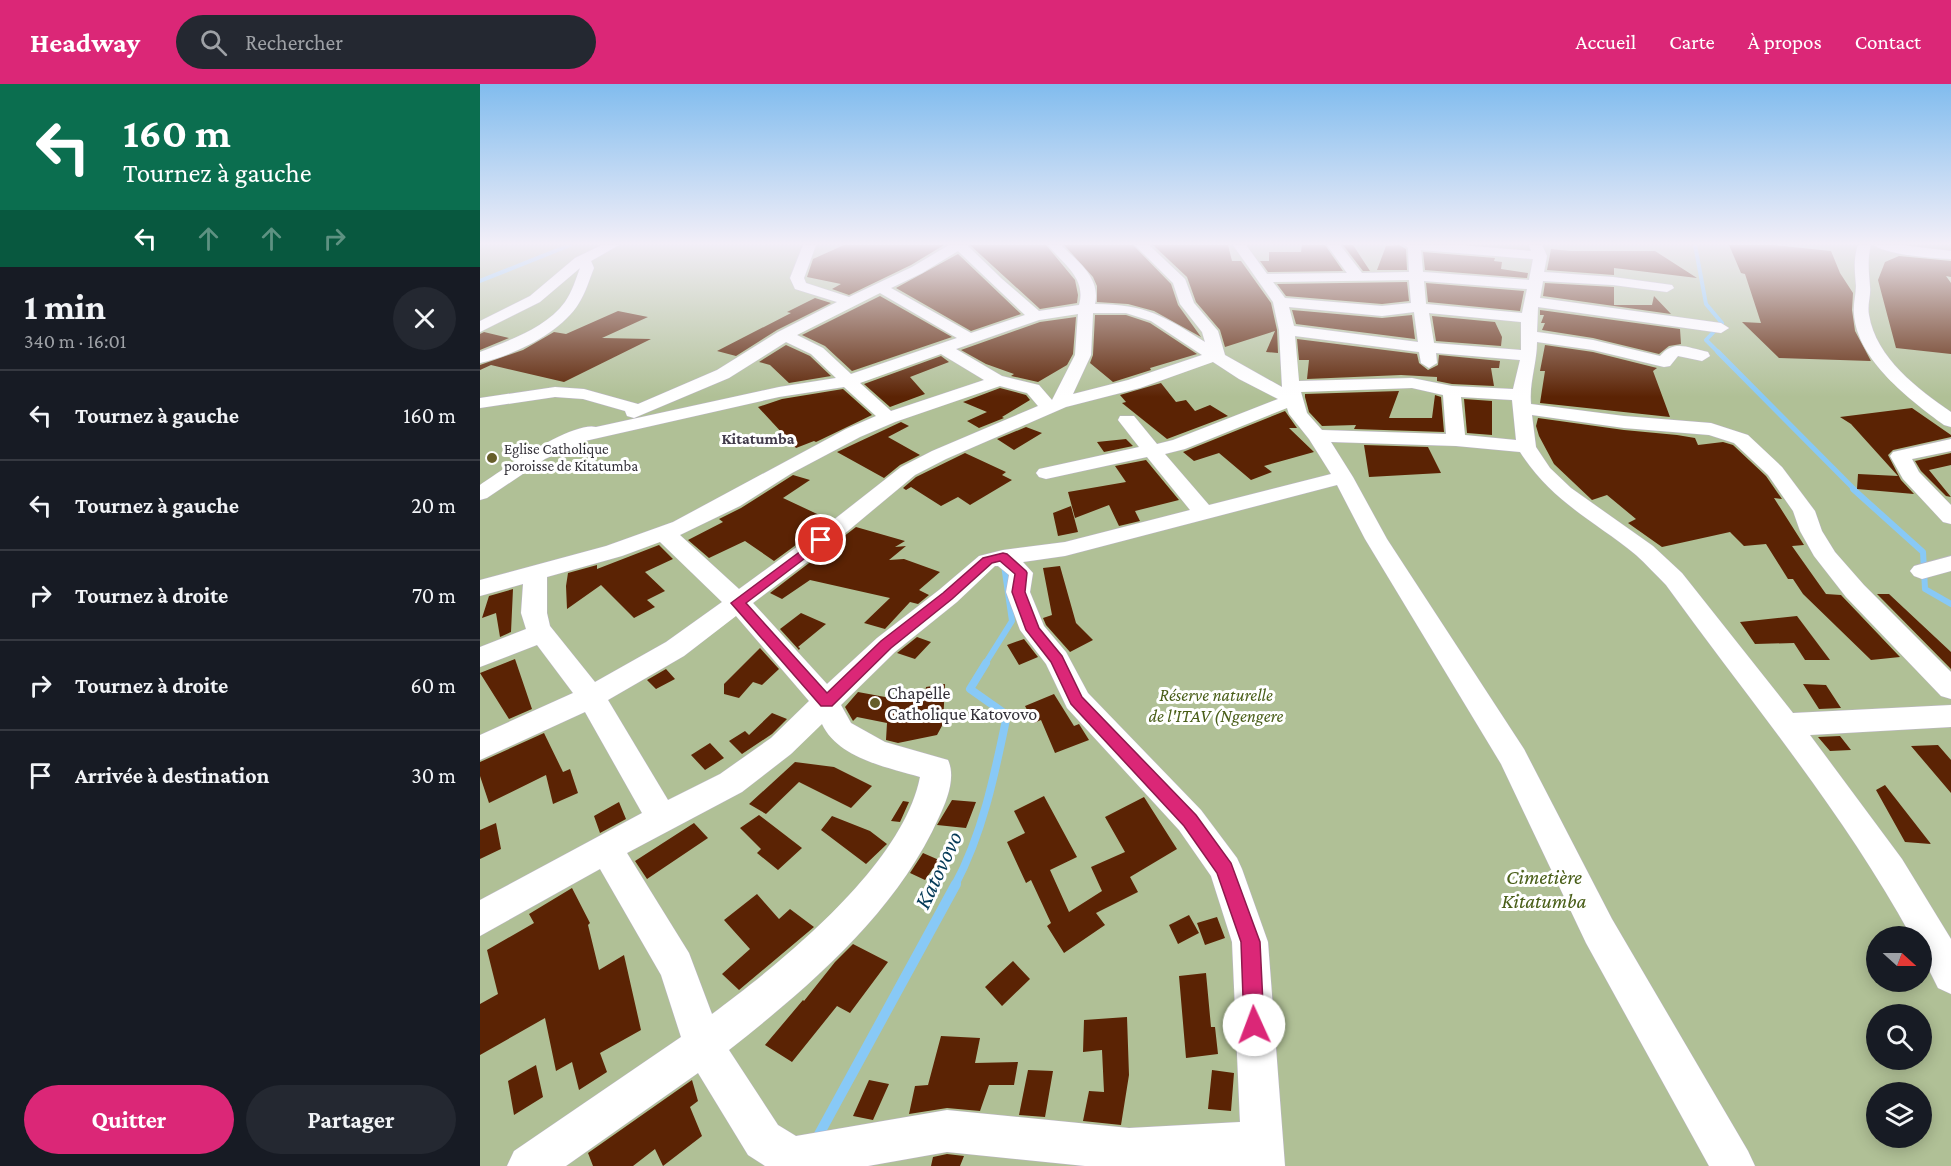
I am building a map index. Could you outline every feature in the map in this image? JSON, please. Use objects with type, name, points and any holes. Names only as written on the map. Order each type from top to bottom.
[{"type":"street","points":[[480,327],[539,295]]},
{"type":"street","points":[[480,358],[543,328],[562,315],[572,304],[576,295]]},
{"type":"street","points":[[830,295],[851,302]]},
{"type":"street","points":[[480,494],[538,455],[723,374],[784,335],[865,295]]},
{"type":"street","points":[[894,295],[968,338]]},
{"type":"street","points":[[1014,295],[1036,316]]},
{"type":"street","points":[[1054,405],[1083,355],[1089,295]]},
{"type":"street","points":[[1184,295],[1187,304],[1210,331],[1217,355]]},
{"type":"street","points":[[1276,295],[1280,302],[1287,330],[1292,393],[1298,414],[1317,436],[1343,477],[1376,539],[1513,758],[1599,931],[1733,1166]]},
{"type":"street","points":[[1417,295],[1432,387]]},
{"type":"street","points":[[1534,295],[1530,356],[1521,402],[1526,447],[1542,472],[1564,492],[1646,551],[1674,579],[1890,868],[1931,934],[1951,975]]},
{"type":"street","points":[[1862,295],[1861,316],[1871,343],[1909,391],[1951,421]]},
{"type":"street","points":[[1280,302],[1382,311],[1388,307],[1531,310],[1721,328]]},
{"type":"street","points":[[575,437],[779,392],[848,381],[1036,316],[1086,308],[1127,309],[1156,318],[1245,375],[1292,393]]},
{"type":"street","points":[[1287,330],[1327,337],[1426,348],[1530,356]]},
{"type":"street","points":[[784,335],[817,351],[888,418]]},
{"type":"street","points":[[1530,336],[1593,345],[1665,362],[1674,350],[1702,356]]},
{"type":"street","points":[[942,348],[997,381],[1033,389],[1054,405]]},
{"type":"street","points":[[480,748],[591,697],[659,659],[738,603],[908,471],[1054,405],[1134,384],[1217,355]]},
{"type":"street","points":[[480,588],[614,551],[664,533],[713,512],[795,464],[888,418],[997,381]]},
{"type":"street","points":[[1046,474],[1178,445],[1292,393],[1412,383],[1613,421],[1711,429],[1741,439],[1775,471],[1804,511],[1811,531],[1826,556],[1855,591],[1951,689]]},
{"type":"street","points":[[1452,391],[1456,440]]},
{"type":"street","points":[[480,403],[555,392],[584,394],[640,410]]},
{"type":"street","points":[[1126,420],[1203,512]]},
{"type":"street","points":[[1317,436],[1456,440],[1526,447]]},
{"type":"street","points":[[1951,446],[1900,456],[1910,475],[1951,517]]},
{"type":"street","points":[[480,919],[606,848],[731,783],[781,746],[886,645],[997,558],[1065,549],[1343,477]]},
{"type":"street","points":[[530,1166],[704,1045],[796,970],[837,932],[896,864],[928,808],[937,769],[877,752],[840,731],[826,702],[738,603],[664,533]]},
{"type":"street","points":[[606,848],[675,966],[704,1045],[762,1140],[792,1158],[947,1131],[1129,1149],[1262,1154],[1250,942],[1224,869],[1190,820],[1077,700],[1057,659],[1033,630],[1018,592],[1021,573],[997,558]]},
{"type":"street","points":[[1922,571],[1951,563]]},
{"type":"street","points":[[536,574],[534,613],[542,633],[591,697],[629,759],[662,820]]},
{"type":"street","points":[[480,657],[542,633]]},
{"type":"street","points":[[1784,725],[1951,716]]},
{"type":"green space","name":"Réserve naturelle de l'ITAV (Ngengere","points":[[480,295],[1951,295],[1951,1166],[480,1166]]},
{"type":"building","points":[[909,295],[1002,295],[1021,314],[971,331]]},
{"type":"building","points":[[1025,295],[1078,295],[1077,303],[1040,309]]},
{"type":"building","points":[[1097,295],[1175,295],[1178,305],[1201,337],[1154,311],[1128,304],[1097,302]]},
{"type":"building","points":[[1194,295],[1266,295],[1271,303],[1277,330],[1278,353],[1266,352],[1275,331],[1225,347],[1220,330],[1196,302]]},
{"type":"building","points":[[1408,295],[1409,301],[1382,304],[1286,296]]},
{"type":"building","points":[[1427,295],[1523,295],[1520,311],[1428,302]]},
{"type":"building","points":[[1614,295],[1614,305],[1652,305],[1654,296],[1671,314],[1543,296]]},
{"type":"building","points":[[1752,295],[1853,295],[1855,331],[1871,361],[1779,358],[1742,322],[1761,323]]},
{"type":"building","points":[[1882,295],[1951,295],[1951,354],[1896,348]]},
{"type":"building","points":[[880,296],[952,337],[852,371],[825,346],[802,335]]},
{"type":"building","points":[[815,298],[831,303],[777,330],[736,356],[717,351],[791,313],[787,312]]},
{"type":"building","points":[[1292,310],[1382,318],[1412,315],[1415,339],[1296,324]]},
{"type":"building","points":[[1540,310],[1680,329],[1681,344],[1669,346],[1659,354],[1593,338],[1542,330],[1545,323],[1541,323],[1544,315],[1540,315]]},
{"type":"building","points":[[618,311],[648,317],[602,338],[651,339],[564,382],[491,365],[480,370],[480,365],[523,350],[554,332],[566,334]]},
{"type":"building","points":[[1095,315],[1126,315],[1150,323],[1197,354],[1113,382],[1090,363],[1093,355]]},
{"type":"building","points":[[1432,316],[1495,322],[1502,337],[1501,346],[1436,341]]},
{"type":"building","points":[[1076,317],[1073,354],[1067,365],[1038,382],[1011,376],[1014,374],[986,364],[961,350],[1040,322]]},
{"type":"building","points":[[484,332],[509,338],[480,350],[480,334]]},
{"type":"building","points":[[1297,339],[1417,354],[1419,363],[1428,370],[1438,365],[1439,355],[1500,361],[1499,368],[1491,368],[1494,386],[1452,384],[1437,381],[1437,377],[1401,375],[1307,379],[1309,360],[1299,360]]},
{"type":"building","points":[[786,345],[810,356],[831,376],[789,383],[770,365],[759,362]]},
{"type":"building","points":[[1545,345],[1593,352],[1657,368],[1653,371],[1670,417],[1540,403],[1545,371],[1540,371]]},
{"type":"building","points":[[941,356],[949,362],[910,377],[925,394],[890,407],[864,384]]},
{"type":"building","points":[[1161,383],[1176,402],[1186,400],[1195,411],[1210,405],[1228,416],[1167,439],[1122,403],[1126,402],[1120,395]]},
{"type":"building","points":[[1000,388],[1026,395],[1030,400],[1002,417],[1004,418],[979,428],[967,421],[987,412],[963,402]]},
{"type":"building","points":[[843,389],[872,415],[816,442],[796,448],[758,407],[782,399]]},
{"type":"building","points":[[1399,391],[1389,418],[1432,418],[1435,395],[1441,397],[1444,432],[1354,429],[1356,425],[1322,426],[1309,412],[1305,397],[1305,394]]},
{"type":"building","points":[[1464,399],[1492,401],[1492,435],[1467,433]]},
{"type":"building","points":[[1912,408],[1951,435],[1951,437],[1893,450],[1888,455],[1901,480],[1914,494],[1857,489],[1858,474],[1898,476],[1851,424],[1840,417]]},
{"type":"building","points":[[1285,411],[1297,428],[1289,428],[1314,452],[1264,466],[1272,472],[1251,480],[1219,453],[1194,461],[1183,452]]},
{"type":"building","points":[[1538,418],[1695,438],[1698,445],[1723,442],[1733,445],[1766,476],[1782,499],[1774,498],[1804,545],[1792,546],[1826,594],[1841,595],[1900,657],[1871,660],[1803,594],[1793,579],[1788,579],[1766,544],[1744,546],[1730,532],[1662,547],[1628,523],[1636,519],[1607,495],[1592,500],[1554,464],[1539,436],[1536,426]]},
{"type":"building","points":[[901,422],[909,426],[888,437],[920,455],[900,465],[884,478],[837,452]]},
{"type":"building","points":[[1026,427],[1042,433],[1014,450],[997,439]]},
{"type":"building","points":[[1126,439],[1133,446],[1104,452],[1097,442]]},
{"type":"building","points":[[1364,445],[1428,447],[1441,473],[1369,477]]},
{"type":"building","points":[[965,453],[1006,472],[1002,475],[1012,480],[970,505],[958,497],[941,506],[911,487],[906,490],[903,488],[916,477]]},
{"type":"building","points":[[1951,453],[1951,465],[1929,470],[1951,497],[1946,496],[1921,471],[1915,461]]},
{"type":"building","points":[[1146,460],[1179,500],[1135,511],[1140,521],[1119,526],[1109,505],[1075,518],[1068,492],[1126,482],[1115,466]]},
{"type":"building","points":[[793,475],[810,480],[783,498],[830,520],[774,561],[745,541],[709,558],[688,540],[723,522],[719,519]]},
{"type":"building","points":[[1071,506],[1078,532],[1058,536],[1053,513]]},
{"type":"building","points":[[856,527],[905,541],[895,547],[906,546],[889,560],[904,559],[940,572],[919,590],[929,595],[918,604],[910,602],[885,629],[864,623],[890,598],[810,580],[782,599],[770,593]]},
{"type":"building","points":[[659,545],[673,559],[645,572],[665,591],[647,600],[655,607],[634,618],[601,585],[567,609],[568,573],[597,565],[597,569]]},
{"type":"building","points":[[1060,566],[1076,623],[1093,640],[1070,652],[1046,625],[1043,618],[1052,615],[1043,568]]},
{"type":"building","points":[[513,589],[511,632],[500,637],[496,613],[482,618],[489,596]]},
{"type":"building","points":[[1877,594],[1889,594],[1951,652],[1951,669]]},
{"type":"building","points":[[801,613],[826,624],[798,647],[799,650],[780,629]]},
{"type":"building","points":[[1797,616],[1830,660],[1805,660],[1794,643],[1755,644],[1740,622]]},
{"type":"building","points":[[917,637],[931,642],[915,659],[897,653]]},
{"type":"building","points":[[1024,639],[1038,657],[1019,665],[1007,645]]},
{"type":"building","points":[[760,648],[779,669],[762,685],[753,682],[739,698],[724,694],[724,684]]},
{"type":"building","points":[[515,659],[532,709],[509,719],[480,673]]},
{"type":"building","points":[[666,669],[675,679],[656,689],[647,680]]},
{"type":"building","points":[[945,684],[943,724],[937,735],[898,743],[886,740],[887,723],[857,717],[853,721],[845,707],[858,692],[896,699],[925,695],[926,687]]},
{"type":"building","points":[[1803,684],[1826,685],[1841,708],[1819,709]]},
{"type":"building","points":[[1054,694],[1074,726],[1079,724],[1089,740],[1055,753],[1041,720],[1034,723],[1025,706]]},
{"type":"building","points":[[772,713],[787,719],[772,734],[742,754],[729,741],[745,731],[749,735]]},
{"type":"building","points":[[544,733],[563,772],[570,769],[578,793],[553,804],[546,775],[489,803],[480,776],[480,762]]},
{"type":"building","points":[[1840,736],[1851,750],[1830,751],[1818,737]]},
{"type":"building","points":[[710,743],[724,758],[705,770],[691,755]]},
{"type":"building","points":[[1938,745],[1951,760],[1951,793],[1911,746]]},
{"type":"building","points":[[795,762],[834,767],[872,786],[851,808],[799,782],[766,814],[749,804]]},
{"type":"building","points":[[1885,785],[1931,844],[1905,842],[1876,790]]},
{"type":"building","points":[[1044,796],[1077,857],[1050,870],[1069,912],[1102,891],[1091,867],[1125,852],[1105,817],[1144,797],[1177,849],[1130,877],[1138,892],[1096,913],[1105,925],[1064,953],[1047,926],[1051,923],[1031,880],[1026,883],[1007,842],[1025,833],[1014,811]]},
{"type":"building","points":[[952,800],[976,802],[966,828],[937,825]]},
{"type":"building","points":[[903,801],[909,802],[900,822],[891,821]]},
{"type":"building","points":[[619,802],[626,819],[600,833],[594,816]]},
{"type":"building","points":[[759,815],[802,848],[778,870],[757,853],[761,849],[740,828]]},
{"type":"building","points":[[832,816],[870,831],[887,844],[866,864],[821,830]]},
{"type":"building","points":[[496,823],[501,849],[480,859],[480,830]]},
{"type":"building","points":[[694,823],[708,838],[647,879],[635,861]]},
{"type":"building","points":[[923,853],[939,860],[925,880],[910,873]]},
{"type":"building","points":[[572,888],[590,923],[588,925],[599,970],[624,955],[641,1030],[600,1053],[607,1072],[579,1090],[572,1062],[556,1071],[545,1018],[480,1055],[480,1004],[498,994],[487,950],[534,923],[529,914]]},
{"type":"building","points":[[757,894],[779,919],[790,909],[814,927],[739,990],[722,974],[750,949],[724,920]]},
{"type":"building","points":[[1189,915],[1199,933],[1178,944],[1169,925]]},
{"type":"building","points":[[1217,917],[1225,938],[1205,945],[1197,923]]},
{"type":"building","points":[[853,944],[888,962],[850,1013],[837,1006],[792,1062],[765,1045],[835,962]]},
{"type":"building","points":[[1013,961],[1030,979],[1002,1006],[985,987]]},
{"type":"building","points":[[1206,973],[1211,1027],[1215,1027],[1218,1054],[1186,1058],[1179,976]]},
{"type":"building","points":[[1127,1017],[1129,1075],[1121,1125],[1083,1121],[1089,1091],[1104,1092],[1102,1050],[1083,1052],[1084,1020]]},
{"type":"building","points":[[941,1036],[980,1038],[975,1063],[1018,1062],[1014,1085],[989,1085],[980,1111],[947,1108],[909,1114],[915,1086],[928,1085]]},
{"type":"building","points":[[536,1065],[543,1097],[514,1115],[508,1081]]},
{"type":"building","points":[[1028,1070],[1053,1071],[1045,1117],[1019,1115]]},
{"type":"building","points":[[1212,1070],[1234,1073],[1231,1111],[1208,1109]]},
{"type":"building","points":[[692,1080],[698,1101],[690,1107],[702,1136],[663,1166],[655,1149],[633,1166],[593,1166],[588,1153]]},
{"type":"building","points":[[869,1080],[889,1084],[873,1120],[853,1116]]},
{"type":"building","points":[[947,1154],[964,1156],[960,1166],[931,1166],[933,1157]]},
{"type":"waterway","points":[[1704,295],[1706,304],[1722,323],[1706,340],[1718,352]]},
{"type":"waterway","points":[[1718,352],[1855,490]]},
{"type":"waterway","points":[[1853,489],[1923,552],[1925,589],[1951,604]]},
{"type":"waterway","name":"Katovovo","points":[[985,664],[1012,621],[1004,565]]},
{"type":"waterway","name":"Katovovo","points":[[955,885],[981,824],[1007,715],[970,689],[986,663]]},
{"type":"waterway","name":"Katovovo","points":[[817,1138],[956,884]]},
{"type":"place","name":"Eglise Catholique poroisse de Kitatumba","points":[[492,458]]},
{"type":"place","name":"Chapelle Catholique Katovovo","points":[[875,703]]},
{"type":"district","name":"Kitatumba","points":[[758,438]]},
{"type":"route","points":[[821,540],[738,603],[794,663],[826,702],[886,645],[948,596],[987,561],[1003,556],[1021,573],[1018,592],[1033,630],[1057,659],[1077,700],[1190,820],[1224,869],[1241,910],[1250,942],[1254,1025]]},
{"type":"park label","name":"Cimetière Kitatumba","points":[[1544,889]]}]
